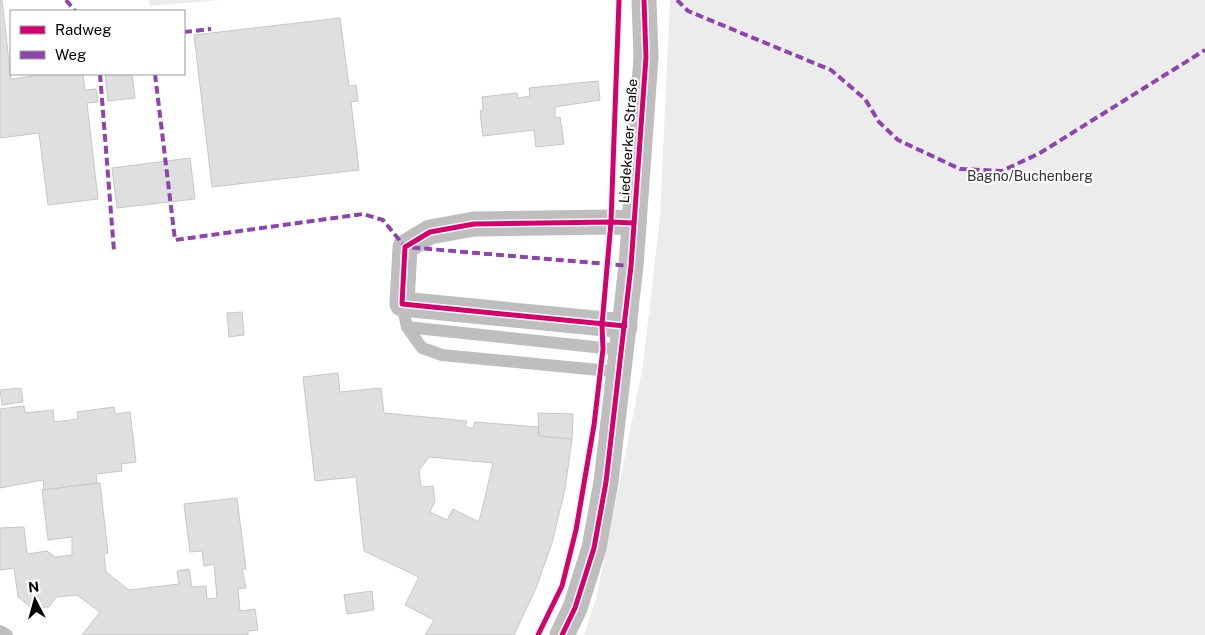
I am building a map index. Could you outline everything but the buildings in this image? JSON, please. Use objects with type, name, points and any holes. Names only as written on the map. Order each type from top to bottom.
[{"type":"street","name":"Liedekerker Straße","points":[[562,635],[574,608],[594,548],[606,482],[622,349],[634,223],[646,57],[644,0]]},
{"type":"street","points":[[622,349],[404,316],[405,247],[430,232],[474,224],[634,223]]},
{"type":"lane","points":[[404,316],[422,348],[442,355],[622,349]]},
{"type":"lane","points":[[0,631],[8,635]]},
{"type":"green space","points":[[149,0],[221,0],[150,6]]},
{"type":"green space","name":"Bagno/Buchenberg","points":[[670,0],[1205,0],[1205,635],[584,635],[597,595],[643,365],[660,218]]},
{"type":"marked path","points":[[66,0],[74,10]]},
{"type":"marked path","points":[[677,0],[688,11],[831,70],[865,99],[879,122],[898,140],[960,169],[1002,171],[1040,153],[1205,50]]},
{"type":"marked path","points":[[185,32],[211,29]]},
{"type":"marked path","points":[[100,75],[114,251]]},
{"type":"marked path","points":[[155,75],[175,240],[363,214],[383,220],[405,247],[631,266]]},
{"type":"cycle path","points":[[538,635],[562,586],[576,530],[594,425],[603,349],[602,325],[611,222],[619,0]]},
{"type":"cycle path","points":[[562,635],[575,608],[594,548],[606,482],[631,266],[646,57],[644,0]]},
{"type":"cycle path","points":[[625,326],[402,304],[405,247],[430,232],[474,224],[634,223]]}]
